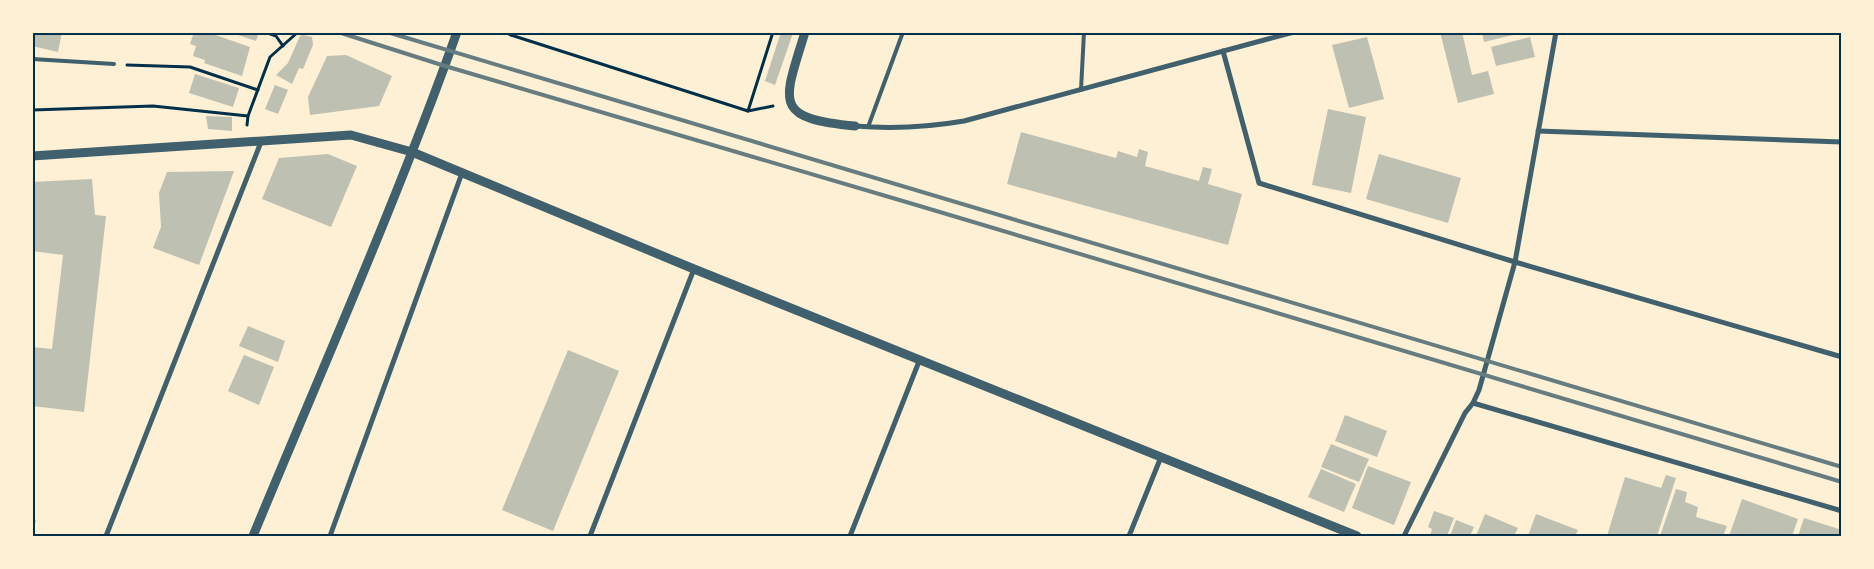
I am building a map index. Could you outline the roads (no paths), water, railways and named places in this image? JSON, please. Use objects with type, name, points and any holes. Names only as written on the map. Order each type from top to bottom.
[{"type":"street","points":[[253,536],[412,152],[457,32]]},
{"type":"street","points":[[805,32],[788,92],[789,102],[794,110],[802,116],[816,121],[868,127],[946,124],[1081,90],[1294,32]]},
{"type":"street","points":[[1404,536],[1464,413],[1473,402],[1479,390],[1515,262],[1556,32]]},
{"type":"street","points":[[1223,51],[1259,183],[1515,262],[1842,357]]},
{"type":"street","points":[[1538,131],[1842,142]]},
{"type":"street","points":[[32,156],[351,135],[412,152],[694,269],[1358,536]]},
{"type":"street","points":[[106,536],[261,142]]},
{"type":"street","points":[[330,536],[462,173]]},
{"type":"street","points":[[590,536],[694,269]]},
{"type":"street","points":[[850,536],[920,360]]},
{"type":"street","points":[[1473,402],[1842,511]]},
{"type":"street","points":[[1129,536],[1162,456]]},
{"type":"lane","points":[[868,127],[903,32]]},
{"type":"lane","points":[[1081,90],[1084,32]]},
{"type":"lane","points":[[32,59],[114,64]]},
{"type":"railway","points":[[338,32],[445,66],[1842,482]]},
{"type":"railway","points":[[387,32],[1842,467]]}]
